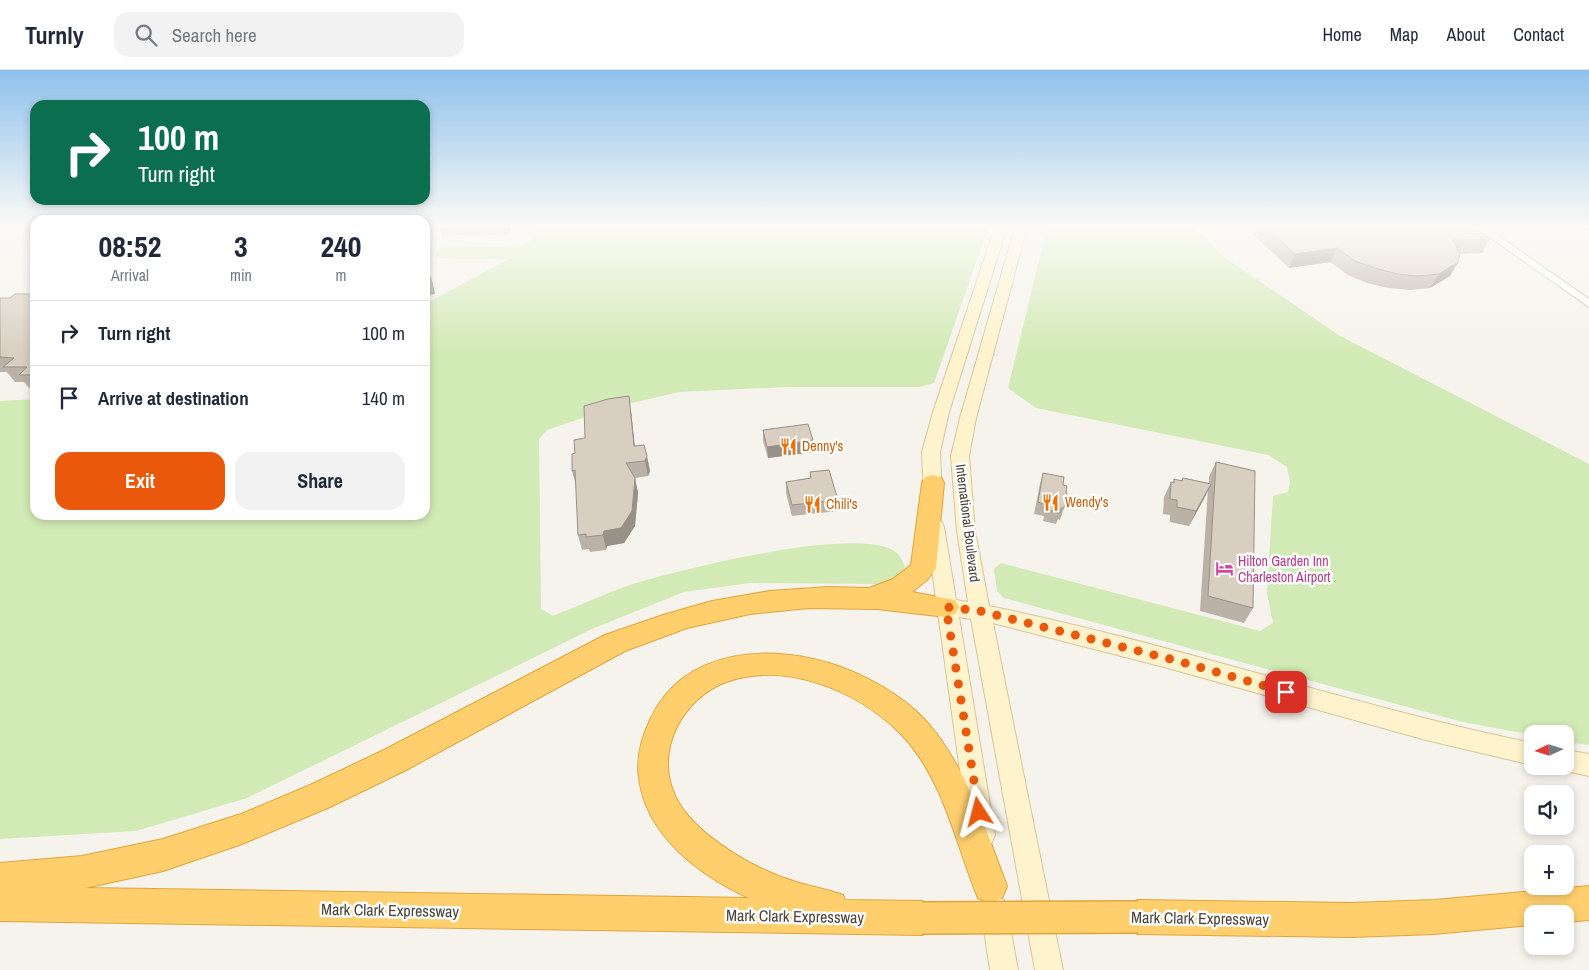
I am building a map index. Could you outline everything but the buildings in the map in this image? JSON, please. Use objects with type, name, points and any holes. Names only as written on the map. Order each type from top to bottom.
[{"type":"highway","points":[[868,598],[904,586],[916,578],[923,568],[932,483]]},
{"type":"highway","points":[[0,880],[92,871],[199,845],[247,828],[374,771],[616,643],[655,628],[713,611],[752,603],[824,598],[868,598],[946,607]]},
{"type":"highway","points":[[922,918],[814,904],[780,894],[748,881],[724,868],[684,836],[660,799],[654,781],[652,764],[653,747],[660,729],[678,699],[692,687],[723,671],[761,665],[809,669],[828,674],[870,693],[911,724],[938,762],[954,794],[990,886]]},
{"type":"highway","name":"Mark Clark Expressway","points":[[0,904],[922,918],[1138,917],[1351,920],[1453,916],[1589,903]]},
{"type":"main road","points":[[987,269],[944,402],[931,452],[937,546],[1004,970]]},
{"type":"main road","name":"International Boulevard","points":[[1010,269],[968,418],[960,456],[966,530],[980,611],[1050,970]]},
{"type":"main road","points":[[946,607],[980,611],[1178,661],[1461,740],[1524,752]]},
{"type":"main road","points":[[1574,762],[1589,764]]},
{"type":"street","points":[[1538,269],[1589,304]]},
{"type":"green space","points":[[490,269],[974,269],[934,383],[920,387],[788,387],[679,392],[615,407],[547,430],[539,439],[541,609],[553,616],[630,585],[653,578],[767,552],[809,546],[847,543],[877,545],[897,553],[905,566],[900,576],[878,584],[750,583],[684,592],[592,629],[247,798],[136,831],[0,839],[0,401],[30,399],[30,520],[430,520],[430,301]]},
{"type":"green space","points":[[1037,269],[1242,269],[1340,336],[1589,464],[1589,745],[1574,743],[1574,725],[1524,725],[1524,733],[1463,722],[1004,598],[997,591],[994,569],[1001,563],[1260,631],[1273,623],[1267,593],[1273,496],[1288,492],[1290,482],[1287,467],[1268,455],[1036,408],[1008,388]]},
{"type":"place","name":"Denny's","points":[[788,446]]},
{"type":"place","name":"Wendy's","points":[[1051,502]]},
{"type":"place","name":"Chili's","points":[[812,504]]},
{"type":"place","name":"Hilton Garden Inn Charleston Airport","points":[[1224,569]]},
{"type":"route","points":[[979,812],[946,607],[980,611],[1178,661],[1286,692]]}]
